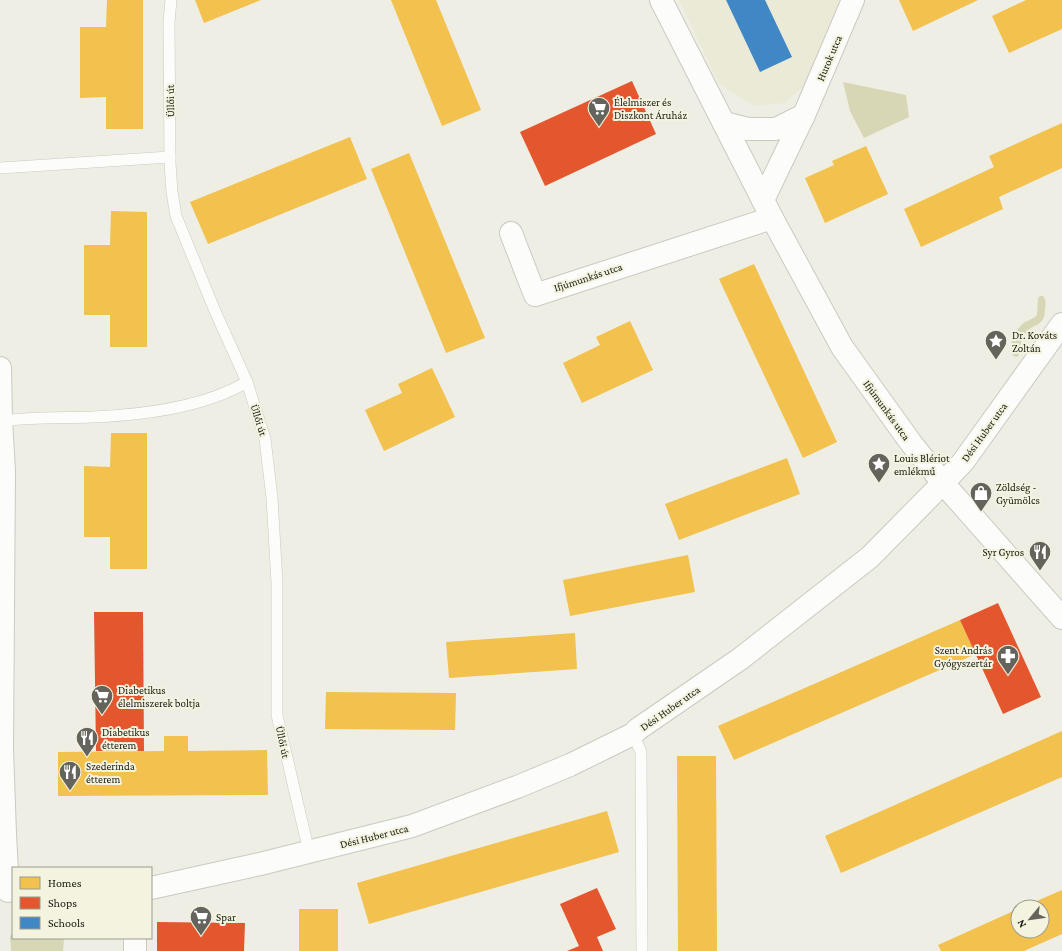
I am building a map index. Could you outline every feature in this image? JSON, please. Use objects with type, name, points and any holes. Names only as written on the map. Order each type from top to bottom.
[{"type":"street","name":"Ifjúmunkás utca","points":[[661,0],[768,209],[842,347],[911,443],[1062,618]]},
{"type":"street","name":"Hurok utca","points":[[768,209],[804,115],[853,0]]},
{"type":"street","points":[[724,123],[748,129],[776,129],[804,115]]},
{"type":"street","name":"Ifjúmunkás utca","points":[[511,233],[535,294],[768,209]]},
{"type":"street","name":"Dési Huber utca","points":[[152,888],[309,852],[412,826],[517,787],[570,765],[633,734],[740,659],[870,557],[963,462],[1062,324]]},
{"type":"street","points":[[0,368],[4,471],[2,749],[7,891]]},
{"type":"street","points":[[135,939],[135,951]]},
{"type":"lane","name":"Üllői út","points":[[171,0],[169,22],[170,157],[172,192],[176,216],[215,311],[247,382],[265,439],[270,483],[277,583],[277,716],[309,852]]},
{"type":"lane","points":[[0,168],[170,157]]},
{"type":"lane","points":[[1,421],[26,418],[94,417],[153,411],[183,406],[216,397],[247,382]]},
{"type":"lane","points":[[633,734],[641,752],[642,951]]},
{"type":"shaded area","points":[[679,0],[843,0],[812,79],[785,103],[754,106],[719,84]]},
{"type":"green space","points":[[843,82],[906,95],[909,117],[864,138],[850,111]]},
{"type":"green space","points":[[1043,296],[1046,302],[1043,319],[1041,322],[1028,330],[1021,342],[1019,355],[1017,357],[1013,356],[1011,347],[1015,333],[1021,325],[1037,315],[1038,298]]},
{"type":"green space","points":[[12,934],[12,939],[64,939],[63,951],[11,951],[10,936]]},
{"type":"building: Homes","points":[[107,0],[143,0],[143,129],[106,129],[106,97],[80,98],[80,27],[106,27]]},
{"type":"building: Homes","points":[[195,0],[261,0],[204,23]]},
{"type":"building: Homes","points":[[391,0],[436,0],[481,110],[442,126]]},
{"type":"building: Homes","points":[[899,0],[978,0],[913,31]]},
{"type":"building: Homes","points":[[1026,0],[1062,0],[1062,29],[1009,53],[992,16]]},
{"type":"building: Homes","points":[[1062,123],[1062,168],[999,197],[1003,209],[921,247],[904,209],[994,167],[989,156]]},
{"type":"building: Homes","points":[[350,137],[367,179],[208,244],[190,202]]},
{"type":"building: Homes","points":[[866,146],[888,194],[825,223],[805,178],[834,165],[832,161]]},
{"type":"building: Homes","points":[[409,153],[485,338],[446,353],[371,169]]},
{"type":"building: Homes","points":[[111,211],[147,212],[147,347],[110,347],[110,315],[84,315],[84,245],[110,245]]},
{"type":"building: Homes","points":[[754,264],[837,442],[803,458],[719,279]]},
{"type":"building: Homes","points":[[630,321],[653,370],[582,403],[563,363],[600,345],[596,337]]},
{"type":"building: Homes","points":[[432,368],[455,417],[384,451],[365,410],[402,393],[398,384]]},
{"type":"building: Homes","points":[[111,433],[147,433],[147,569],[110,569],[110,537],[84,537],[84,466],[110,467]]},
{"type":"building: Homes","points":[[787,458],[800,494],[679,540],[665,504]]},
{"type":"building: Homes","points":[[688,555],[695,592],[570,616],[563,580]]},
{"type":"building: Homes","points":[[960,620],[976,654],[734,760],[718,726]]},
{"type":"building: Homes","points":[[575,633],[577,669],[449,678],[446,642]]},
{"type":"building: Homes","points":[[326,692],[456,693],[455,730],[325,729]]},
{"type":"building: Homes","points":[[1062,731],[1062,777],[841,873],[825,836]]},
{"type":"building: Homes","points":[[164,736],[188,736],[188,751],[267,750],[268,795],[58,796],[58,752],[164,751]]},
{"type":"building: Homes","points":[[677,756],[716,756],[717,951],[678,951]]},
{"type":"building: Homes","points":[[607,811],[619,852],[369,924],[357,883]]},
{"type":"building: Homes","points":[[1062,890],[1062,934],[1024,951],[941,951],[938,945],[1010,913],[1010,939],[1050,939],[1050,899],[1041,899]]},
{"type":"building: Homes","points":[[299,909],[338,909],[338,951],[299,951]]},
{"type":"building: Shops","points":[[632,81],[656,134],[545,186],[520,132]]},
{"type":"building: Shops","name":"Szent András Gyógyszertár","points":[[998,603],[1041,697],[1003,714],[960,620]]},
{"type":"building: Shops","points":[[94,612],[143,612],[144,751],[96,751]]},
{"type":"building: Shops","points":[[597,888],[616,929],[597,937],[603,951],[567,951],[579,946],[560,904]]},
{"type":"building: Shops","name":"Spar","points":[[157,922],[245,923],[244,951],[157,951]]},
{"type":"building: Schools","points":[[726,0],[765,0],[792,57],[760,72]]},
{"type":"place","name":"Élelmiszer és Diszkont Áruház","points":[[599,128]]},
{"type":"place","name":"Dr. Kováts Zoltán","points":[[996,360]]},
{"type":"place","name":"Louis Blériot emlékmű","points":[[879,484]]},
{"type":"place","name":"Zöldség - Gyümölcs","points":[[981,512]]},
{"type":"place","name":"Syr Gyros","points":[[1040,572]]},
{"type":"place","name":"Szent András Gyógyszertár","points":[[1008,676]]},
{"type":"place","name":"Diabetikus élelmiszerek boltja","points":[[102,716]]},
{"type":"place","name":"Diabetikus étterem","points":[[87,758]]},
{"type":"place","name":"Szederinda étterem","points":[[70,792]]},
{"type":"place","name":"Spar","points":[[201,936]]}]
